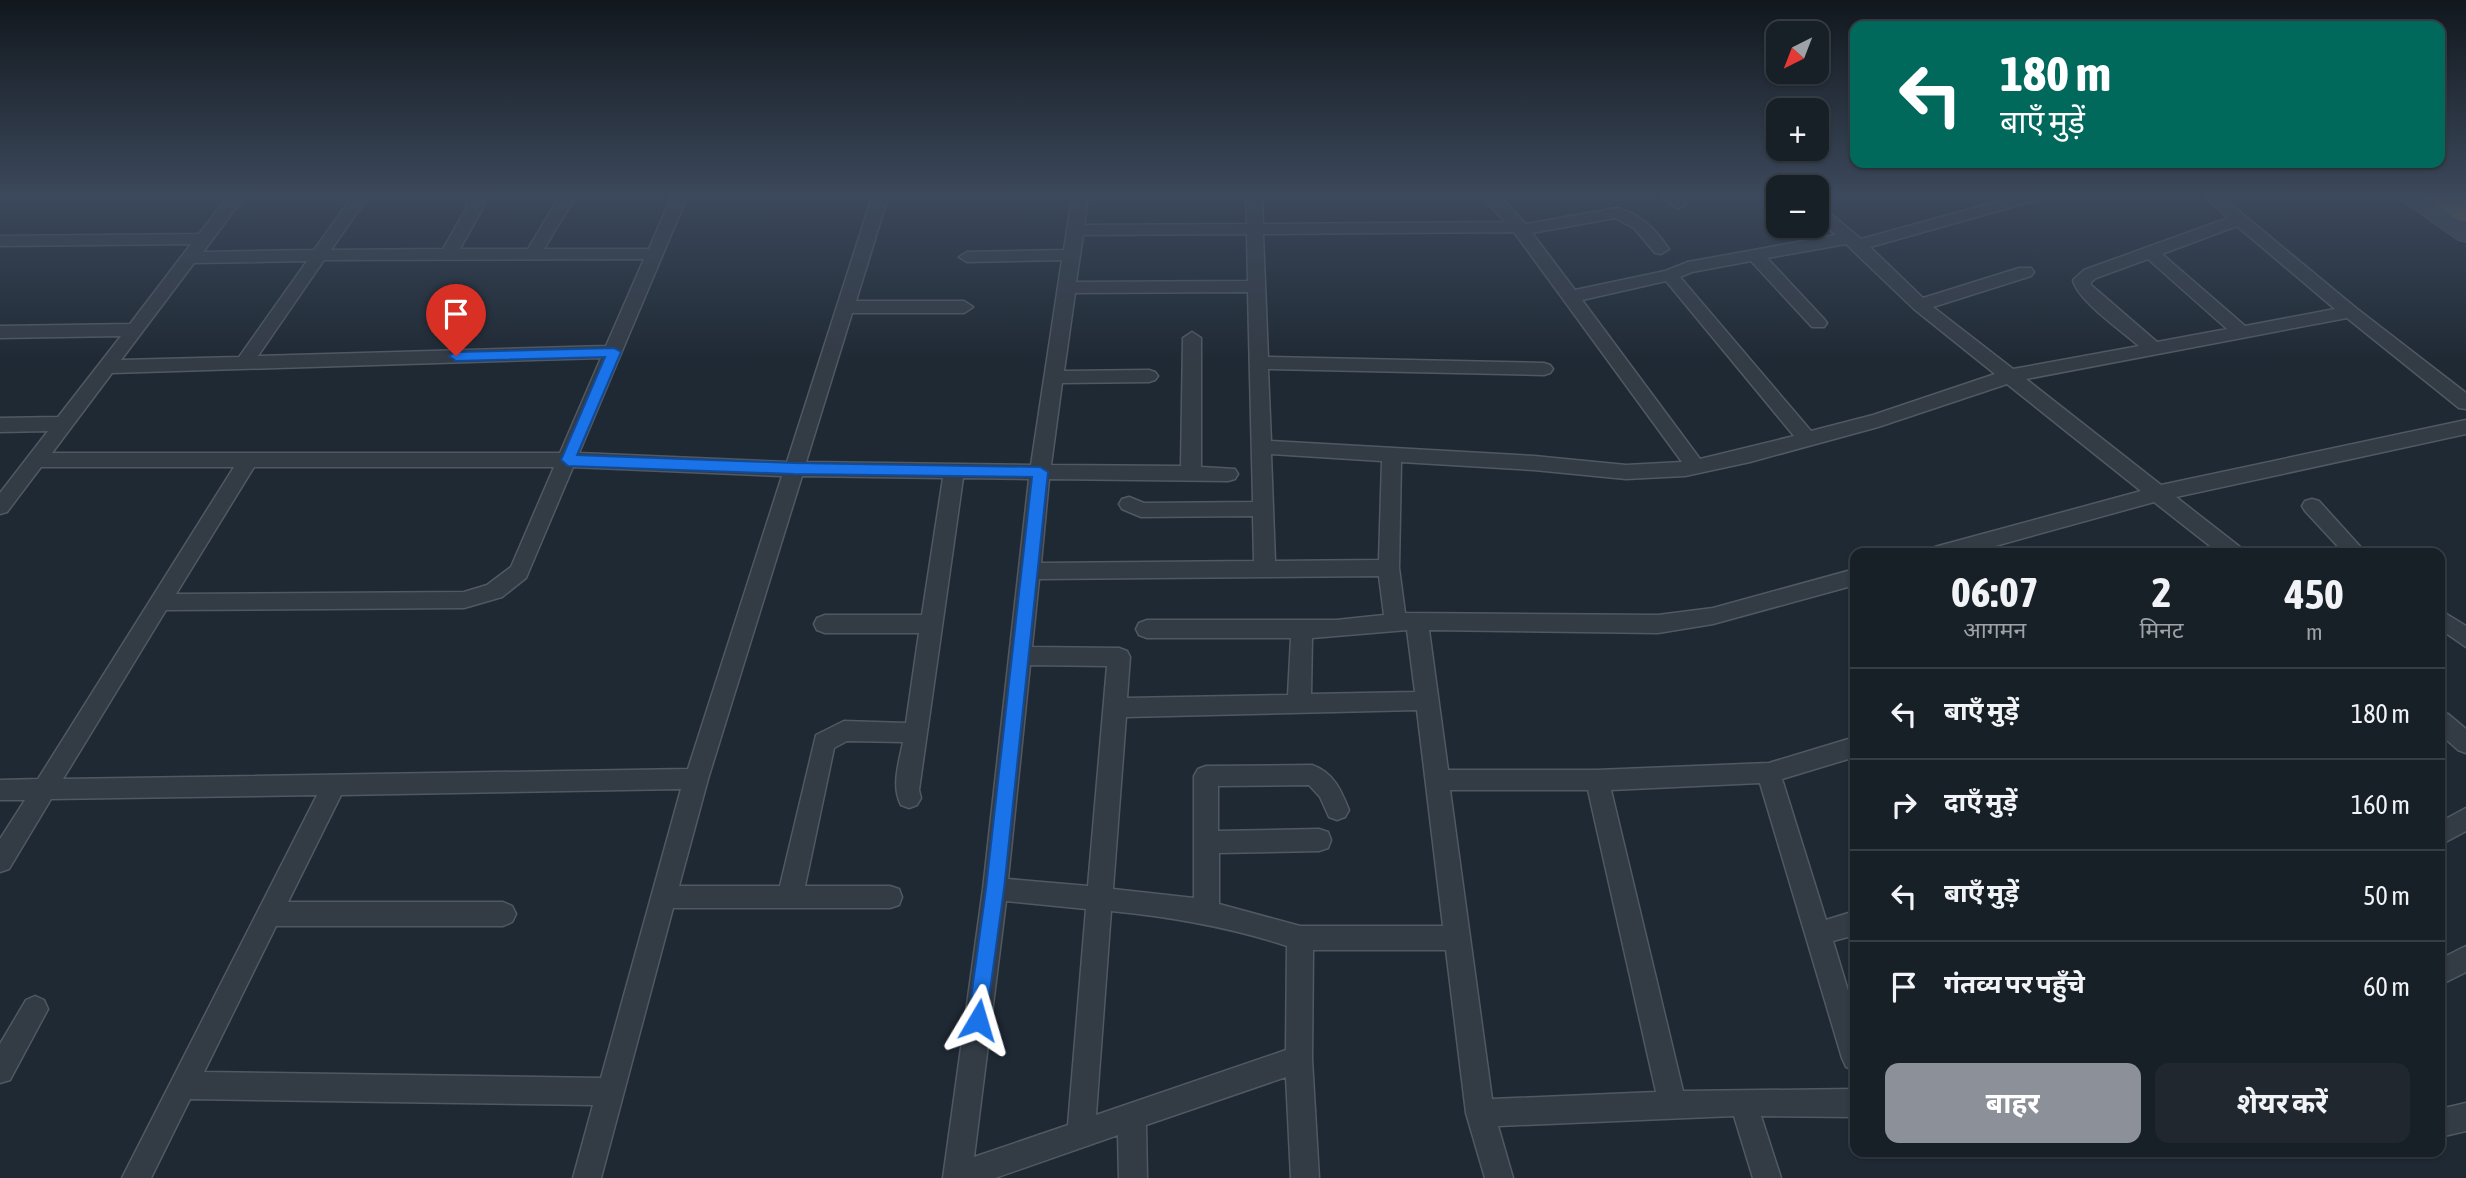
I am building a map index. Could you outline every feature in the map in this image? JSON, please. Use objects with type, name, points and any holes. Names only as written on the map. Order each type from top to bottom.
[{"type":"street","points":[[0,507],[194,252]]},
{"type":"street","points":[[245,362],[321,252]]},
{"type":"street","points":[[587,1178],[696,779],[863,252]]},
{"type":"street","points":[[1072,252],[1040,472],[995,889],[957,1177],[1299,1059]]},
{"type":"street","points":[[1256,252],[1265,570]]},
{"type":"street","points":[[1537,252],[1695,466]]},
{"type":"street","points":[[1570,297],[1670,275],[1688,267],[1776,252]]},
{"type":"street","points":[[1864,252],[1920,305],[2227,548]]},
{"type":"street","points":[[2154,349],[2090,294],[2083,287],[2082,280],[2090,274],[2150,252],[2241,332]]},
{"type":"street","points":[[2280,252],[2350,312],[2466,403]]},
{"type":"street","points":[[160,602],[464,600],[485,598],[502,589],[519,572],[654,254],[189,258]]},
{"type":"street","points":[[967,257],[1072,255]]},
{"type":"street","points":[[1755,255],[1818,323]]},
{"type":"street","points":[[1920,305],[2025,272]]},
{"type":"street","points":[[1670,275],[1694,307],[1807,438]]},
{"type":"street","points":[[1067,288],[1256,286]]},
{"type":"street","points":[[845,307],[964,307]]},
{"type":"street","points":[[1261,447],[1626,472],[1695,466],[1878,420],[2010,376],[2350,312]]},
{"type":"street","points":[[0,332],[135,330]]},
{"type":"street","points":[[1191,474],[1192,338]]},
{"type":"street","points":[[107,367],[614,352]]},
{"type":"street","points":[[1259,363],[1544,369]]},
{"type":"street","points":[[1054,377],[1149,376]]},
{"type":"street","points":[[0,425],[64,424]]},
{"type":"street","points":[[1960,548],[2159,493],[2466,427]]},
{"type":"street","points":[[1392,454],[1389,568],[1427,701],[1480,1113],[1499,1178]]},
{"type":"street","points":[[36,460],[568,460],[794,469],[1228,474]]},
{"type":"street","points":[[0,861],[248,460]]},
{"type":"street","points":[[909,798],[907,790],[954,471]]},
{"type":"street","points":[[1162,509],[1166,473]]},
{"type":"street","points":[[1129,504],[1141,510],[1263,509]]},
{"type":"street","points":[[2312,506],[2351,548]]},
{"type":"street","points":[[1030,571],[1389,568]]},
{"type":"street","points":[[1147,629],[1302,630],[1406,622],[1658,624],[1713,617],[1850,578]]},
{"type":"street","points":[[2445,622],[2466,638]]},
{"type":"street","points":[[825,624],[932,624]]},
{"type":"street","points":[[1298,704],[1302,630]]},
{"type":"street","points":[[1020,656],[1119,657],[1081,1134]]},
{"type":"street","points":[[1116,708],[1427,701]]},
{"type":"street","points":[[2445,725],[2466,743]]},
{"type":"street","points":[[790,896],[824,742],[845,731],[916,733]]},
{"type":"street","points":[[1437,780],[1597,780],[1769,773],[1850,749]]},
{"type":"street","points":[[1769,773],[1850,1041]]},
{"type":"street","points":[[1206,911],[1206,776],[1312,775],[1320,778],[1329,789],[1336,810]]},
{"type":"street","points":[[0,790],[696,779]]},
{"type":"street","points":[[1597,780],[1673,1105]]},
{"type":"street","points":[[136,1178],[334,785]]},
{"type":"street","points":[[1206,842],[1319,840]]},
{"type":"street","points":[[995,889],[1206,911],[1300,938],[1457,938]]},
{"type":"street","points":[[664,897],[890,897]]},
{"type":"street","points":[[269,914],[503,914]]},
{"type":"street","points":[[1818,934],[1850,924]]},
{"type":"street","points":[[1300,938],[1299,1059],[1305,1178]]},
{"type":"street","points":[[2445,970],[2466,958]]},
{"type":"street","points":[[0,1070],[35,1009]]},
{"type":"street","points":[[184,1085],[611,1092]]},
{"type":"street","points":[[1480,1113],[1743,1102],[1850,1103]]},
{"type":"street","points":[[1743,1102],[1767,1178]]},
{"type":"street","points":[[1132,1117],[1133,1178]]},
{"type":"street","points":[[2445,1122],[2466,1117]]},
{"type":"route","points":[[456,356],[614,352],[568,460],[794,469],[1040,472],[995,889],[978,1020]]}]
